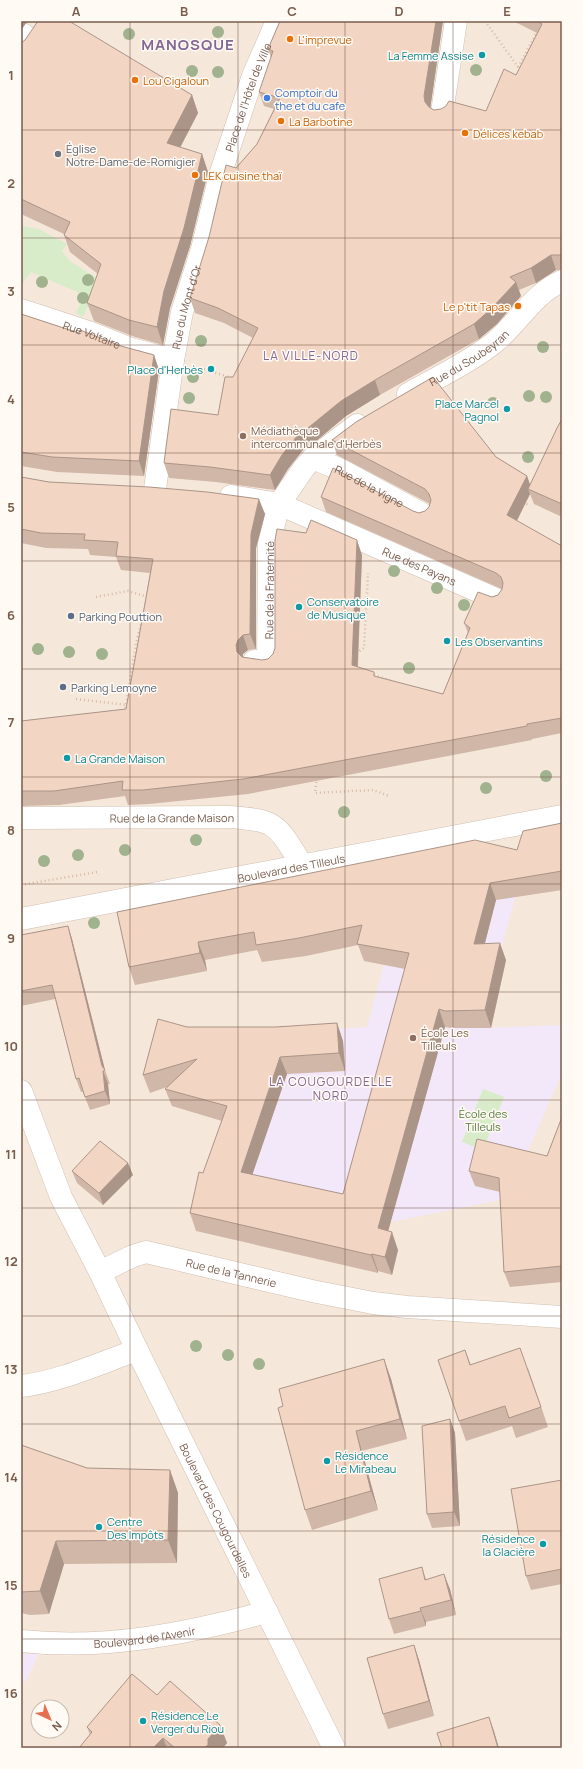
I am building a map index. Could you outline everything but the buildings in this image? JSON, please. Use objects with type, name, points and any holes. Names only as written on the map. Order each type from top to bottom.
[{"type":"street","name":"Place de l'Hôtel de Ville","points":[[220,175],[254,76],[277,21]]},
{"type":"street","points":[[442,112],[456,21]]},
{"type":"street","name":"Rue du Mont d'Or","points":[[132,488],[164,490],[173,360],[182,312],[202,249],[220,175]]},
{"type":"street","name":"Rue du Soubeyran","points":[[390,404],[486,349],[504,334],[542,293],[562,280]]},
{"type":"street","name":"Rue Voltaire","points":[[21,310],[90,333],[131,350],[173,360]]},
{"type":"street","points":[[279,504],[304,468],[314,458],[370,416]]},
{"type":"street","name":"Rue de la Vigne","points":[[314,458],[339,469],[424,515]]},
{"type":"street","name":"Rue des Payans","points":[[214,494],[279,504],[496,599]]},
{"type":"street","name":"Rue de la Fraternité","points":[[254,661],[268,662],[269,544],[279,504]]},
{"type":"street","name":"Boulevard des Tilleuls","points":[[21,918],[562,816]]},
{"type":"street","name":"Rue de la Grande Maison","points":[[21,818],[228,818],[258,820],[270,823],[280,831],[302,865]]},
{"type":"street","points":[[21,1091],[61,1196],[100,1272]]},
{"type":"street","name":"Rue de la Tannerie","points":[[100,1272],[133,1256],[146,1252],[312,1291],[373,1303],[407,1307],[562,1317]]},
{"type":"street","name":"Boulevard des Cougourdelles","points":[[100,1272],[137,1350],[334,1748]]},
{"type":"street","points":[[21,1386],[31,1386],[57,1378],[137,1350]]},
{"type":"street","name":"Boulevard de l'Avenir","points":[[21,1641],[87,1644],[123,1642],[217,1625],[267,1612]]},
{"type":"path","points":[[485,21],[524,77]]},
{"type":"path","points":[[518,67],[539,28]]},
{"type":"path","points":[[173,360],[237,380]]},
{"type":"path","points":[[520,508],[523,502],[530,506]]},
{"type":"path","points":[[352,655],[364,648],[370,544]]},
{"type":"path","points":[[146,605],[149,590]]},
{"type":"path","points":[[96,597],[128,591],[148,597]]},
{"type":"path","points":[[124,718],[136,643],[144,612]]},
{"type":"path","points":[[368,673],[398,683]]},
{"type":"path","points":[[76,699],[127,704]]},
{"type":"path","points":[[318,772],[315,793],[373,790],[389,796]]},
{"type":"path","points":[[21,885],[50,880]]},
{"type":"shaded area","points":[[21,21],[562,21],[562,1748],[21,1748]]},
{"type":"shaded area","name":"École Les Tilleuls","points":[[529,848],[479,1028],[562,1025],[562,1073],[523,1162],[515,1197],[391,1222],[202,1180],[248,1045],[281,1032],[367,1027],[386,956],[362,953],[349,883]]},
{"type":"shaded area","points":[[21,1654],[39,1654],[27,1679],[21,1686]]},
{"type":"green space","points":[[21,226],[39,229],[67,244],[62,251],[70,261],[100,280],[83,317],[76,313],[84,295],[31,272],[21,285]]},
{"type":"green space","name":"École des Tilleuls","points":[[483,1089],[504,1097],[483,1150],[462,1142]]},
{"type":"place","name":"L'imprevue","points":[[290,39]]},
{"type":"place","name":"La Femme Assise","points":[[482,55]]},
{"type":"place","name":"Lou Cigaloun","points":[[135,80]]},
{"type":"place","name":"Comptoir du the et du cafe","points":[[267,98]]},
{"type":"place","name":"La Barbotine","points":[[281,121]]},
{"type":"place","name":"Délices kebab","points":[[465,133]]},
{"type":"place","name":"Église Notre-Dame-de-Romigier","points":[[58,154]]},
{"type":"place","name":"LEK cuisine thaï","points":[[195,175]]},
{"type":"place","name":"Le p'tit Tapas","points":[[518,306]]},
{"type":"place","name":"Place d'Herbès","points":[[211,369]]},
{"type":"place","name":"Place Marcel Pagnol","points":[[507,409]]},
{"type":"place","name":"Médiathèque intercommunale d'Herbès","points":[[243,436]]},
{"type":"place","name":"Conservatoire de Musique","points":[[299,607]]},
{"type":"place","name":"Parking Pouttion","points":[[71,616]]},
{"type":"place","name":"Les Observantins","points":[[447,641]]},
{"type":"place","name":"Parking Lemoyne","points":[[63,687]]},
{"type":"place","name":"La Grande Maison","points":[[67,758]]},
{"type":"place","name":"École Les Tilleuls","points":[[413,1038]]},
{"type":"place","name":"Résidence Le Mirabeau","points":[[327,1461]]},
{"type":"place","name":"Centre Des Impôts","points":[[99,1527]]},
{"type":"place","name":"Résidence la Glacière","points":[[543,1544]]},
{"type":"place","name":"Résidence Le Verger du Riou","points":[[143,1721]]},
{"type":"district","name":"MANOSQUE","points":[[188,44]]},
{"type":"district","name":"LA VILLE-NORD","points":[[311,355]]},
{"type":"district","name":"LA COUGOURDELLE NORD","points":[[331,1088]]}]
